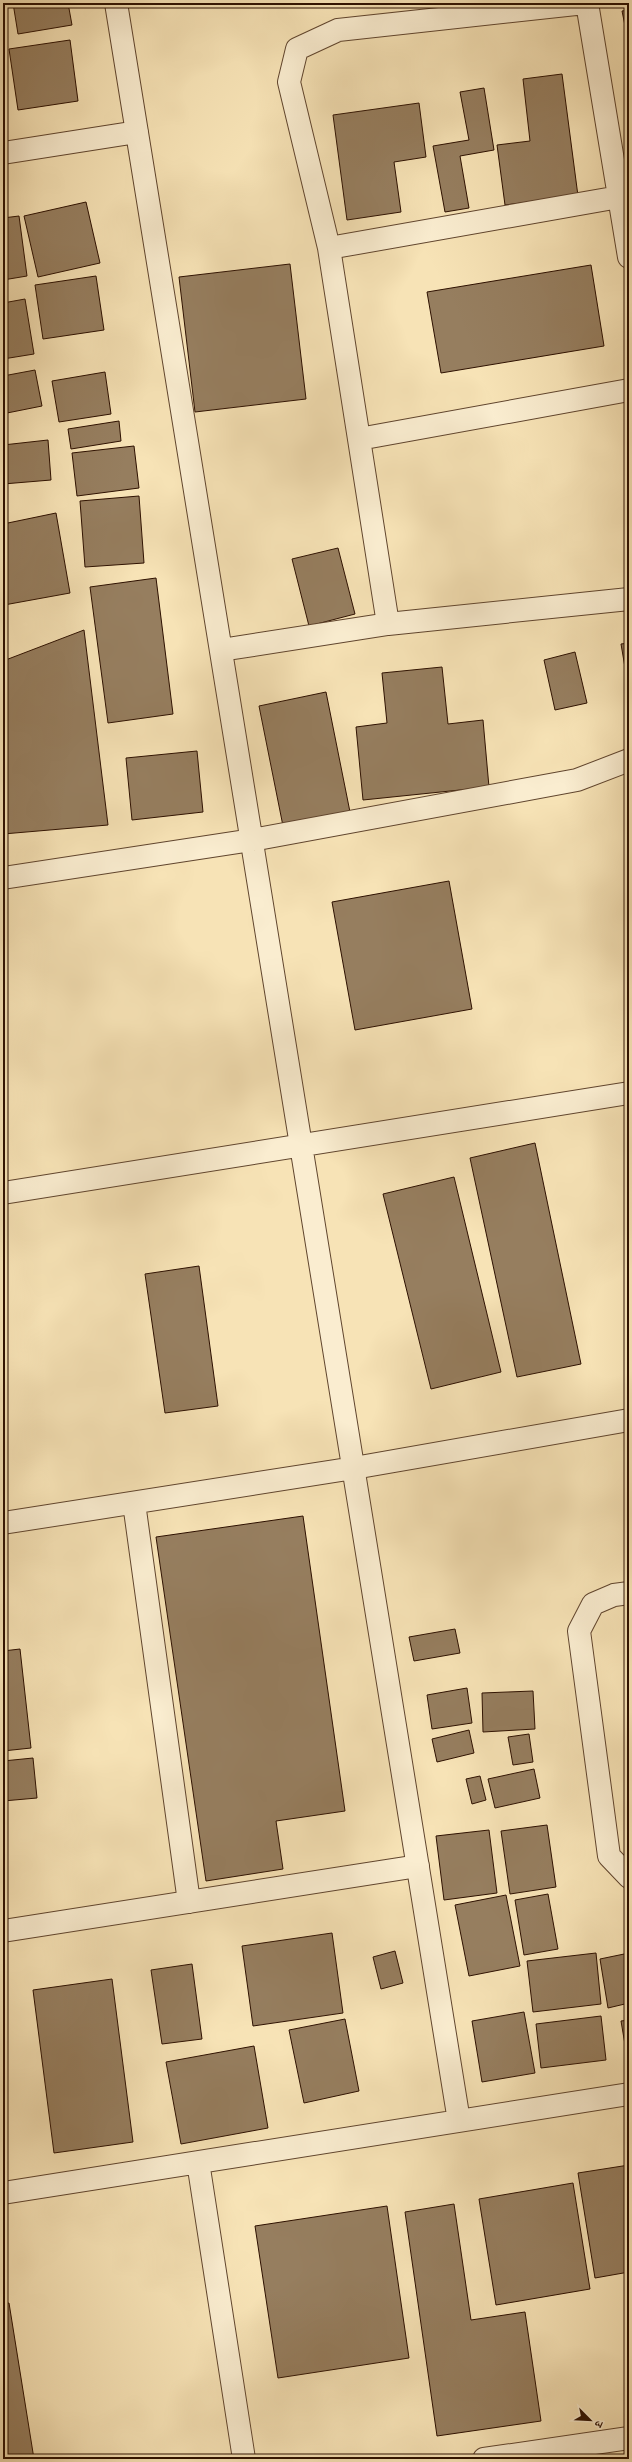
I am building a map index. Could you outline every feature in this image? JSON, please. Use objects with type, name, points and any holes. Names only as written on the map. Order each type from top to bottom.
[{"type":"street","points":[[116,3],[459,2121]]},
{"type":"street","points":[[388,624],[329,248],[289,82],[298,49],[338,30],[586,3],[629,257]]},
{"type":"street","points":[[3,153],[137,132]]},
{"type":"street","points":[[329,248],[619,197]]},
{"type":"street","points":[[359,440],[629,390]]},
{"type":"street","points":[[221,650],[388,624],[629,599]]},
{"type":"street","points":[[3,878],[252,840],[577,780],[629,760]]},
{"type":"street","points":[[3,1192],[629,1093]]},
{"type":"street","points":[[3,1523],[354,1468],[629,1420]]},
{"type":"street","points":[[134,1503],[189,1902]]},
{"type":"street","points":[[629,1593],[614,1595],[592,1604],[579,1631],[609,1856],[629,1877]]},
{"type":"street","points":[[4,1926],[189,1902],[418,1866]]},
{"type":"street","points":[[3,2193],[629,2094]]},
{"type":"street","points":[[198,2162],[244,2459]]},
{"type":"street","points":[[484,2459],[629,2438]]},
{"type":"building","points":[[13,3],[68,3],[72,25],[18,34]]},
{"type":"building","points":[[629,10],[629,45],[622,11]]},
{"type":"building","points":[[70,40],[78,101],[18,110],[9,49]]},
{"type":"building","points":[[562,74],[578,196],[505,205],[497,145],[530,141],[523,79]]},
{"type":"building","points":[[484,88],[494,150],[460,156],[469,208],[445,212],[433,146],[469,140],[460,92]]},
{"type":"building","points":[[419,103],[426,157],[394,162],[401,212],[347,220],[333,115]]},
{"type":"building","points":[[86,202],[100,263],[38,277],[24,216]]},
{"type":"building","points":[[19,216],[27,276],[3,280],[3,218]]},
{"type":"building","points":[[290,264],[306,399],[195,412],[179,277]]},
{"type":"building","points":[[591,265],[604,346],[441,373],[427,292]]},
{"type":"building","points":[[96,276],[104,330],[43,339],[35,285]]},
{"type":"building","points":[[25,299],[34,354],[3,359],[3,303]]},
{"type":"building","points":[[35,370],[42,406],[7,413],[3,395],[3,376]]},
{"type":"building","points":[[105,372],[111,414],[59,422],[52,381]]},
{"type":"building","points":[[119,421],[121,441],[71,449],[68,429]]},
{"type":"building","points":[[48,440],[51,480],[3,484],[3,445]]},
{"type":"building","points":[[134,446],[139,488],[77,496],[72,453]]},
{"type":"building","points":[[139,496],[144,563],[85,567],[80,501]]},
{"type":"building","points":[[56,513],[70,593],[4,605],[3,524]]},
{"type":"building","points":[[338,548],[355,614],[309,626],[292,559]]},
{"type":"building","points":[[156,578],[173,714],[108,723],[90,587]]},
{"type":"building","points":[[84,630],[108,825],[3,834],[3,661]]},
{"type":"building","points":[[629,643],[629,691],[621,644]]},
{"type":"building","points":[[575,652],[587,703],[555,710],[544,660]]},
{"type":"building","points":[[442,667],[448,724],[483,720],[489,787],[363,800],[356,727],[387,723],[382,673]]},
{"type":"building","points":[[326,692],[351,817],[284,831],[259,706]]},
{"type":"building","points":[[197,751],[203,812],[132,820],[126,758]]},
{"type":"building","points":[[449,881],[472,1009],[355,1030],[332,902]]},
{"type":"building","points":[[535,1143],[581,1364],[517,1377],[470,1158]]},
{"type":"building","points":[[454,1177],[501,1372],[431,1389],[383,1194]]},
{"type":"building","points":[[199,1266],[218,1406],[165,1413],[145,1274]]},
{"type":"building","points":[[303,1516],[345,1811],[276,1821],[283,1869],[206,1881],[156,1537]]},
{"type":"building","points":[[455,1629],[460,1653],[414,1661],[409,1637]]},
{"type":"building","points":[[20,1649],[31,1748],[3,1751],[3,1651]]},
{"type":"building","points":[[467,1688],[472,1723],[432,1729],[427,1695]]},
{"type":"building","points":[[533,1691],[535,1729],[483,1732],[482,1693]]},
{"type":"building","points":[[469,1730],[474,1753],[437,1762],[432,1739]]},
{"type":"building","points":[[529,1734],[533,1762],[513,1765],[508,1737]]},
{"type":"building","points":[[33,1758],[37,1798],[3,1801],[3,1761]]},
{"type":"building","points":[[534,1769],[540,1798],[495,1808],[488,1779]]},
{"type":"building","points":[[480,1776],[486,1800],[472,1804],[466,1779]]},
{"type":"building","points":[[547,1825],[556,1887],[510,1894],[501,1831]]},
{"type":"building","points":[[489,1830],[497,1893],[444,1900],[436,1836]]},
{"type":"building","points":[[548,1894],[558,1949],[524,1955],[515,1900]]},
{"type":"building","points":[[506,1895],[520,1966],[469,1976],[455,1905]]},
{"type":"building","points":[[332,1933],[343,2013],[253,2026],[242,1946]]},
{"type":"building","points":[[395,1951],[403,1983],[381,1989],[373,1957]]},
{"type":"building","points":[[596,1953],[601,2004],[533,2012],[527,1961]]},
{"type":"building","points":[[629,1953],[629,2003],[608,2008],[600,1959]]},
{"type":"building","points":[[192,1964],[202,2039],[162,2044],[151,1970]]},
{"type":"building","points":[[112,1979],[133,2142],[54,2153],[33,1990]]},
{"type":"building","points":[[524,2012],[535,2073],[482,2082],[472,2021]]},
{"type":"building","points":[[601,2016],[606,2060],[541,2068],[536,2024]]},
{"type":"building","points":[[345,2019],[359,2091],[304,2103],[289,2030]]},
{"type":"building","points":[[629,2020],[629,2068],[621,2021]]},
{"type":"building","points":[[254,2046],[268,2128],[181,2144],[166,2062]]},
{"type":"building","points":[[629,2165],[629,2272],[595,2278],[578,2173]]},
{"type":"building","points":[[573,2183],[590,2289],[496,2305],[479,2199]]},
{"type":"building","points":[[454,2204],[471,2320],[525,2312],[541,2421],[437,2436],[405,2212]]},
{"type":"building","points":[[387,2206],[409,2358],[278,2378],[255,2226]]},
{"type":"building","points":[[9,2303],[34,2459],[3,2459],[3,2304]]}]
